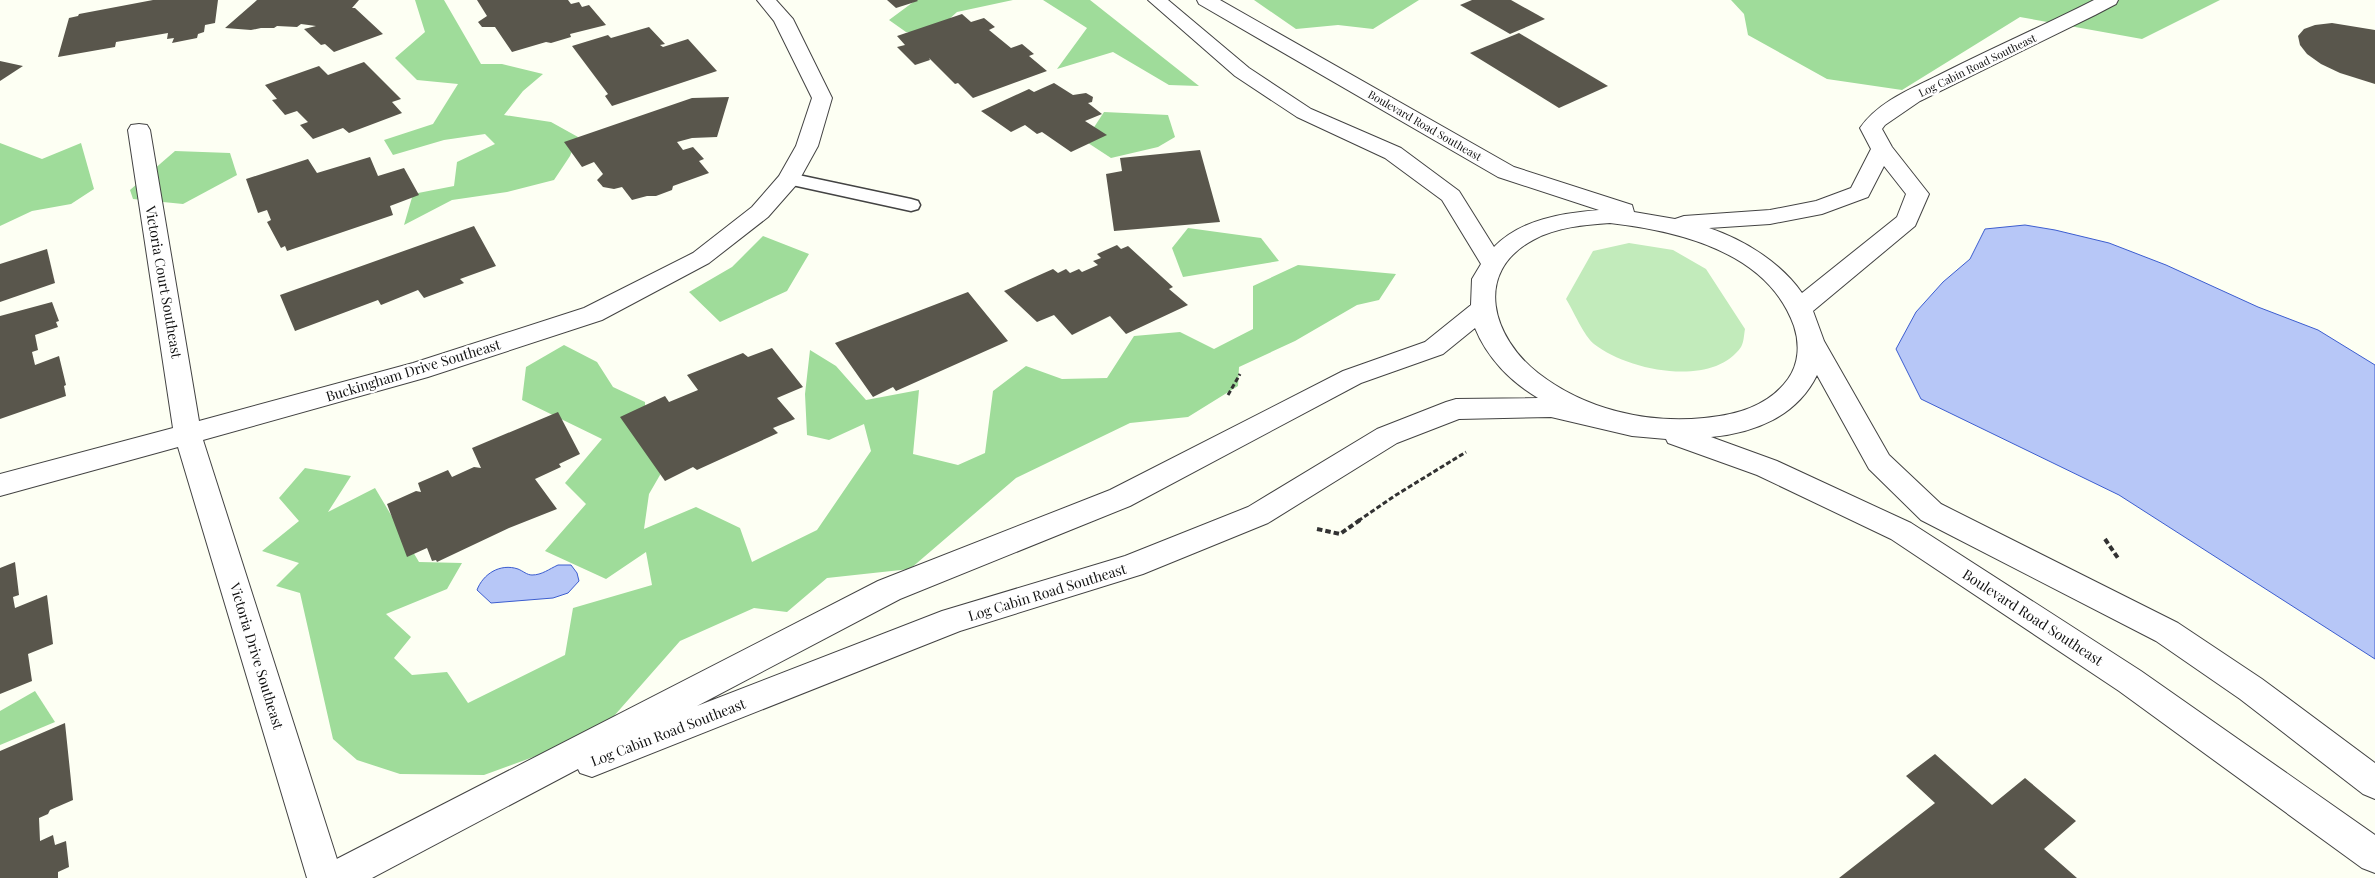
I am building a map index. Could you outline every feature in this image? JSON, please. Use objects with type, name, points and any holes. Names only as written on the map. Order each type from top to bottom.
[{"type":"street","name":"Buckingham Drive Southeast","points":[[0,485],[419,371],[593,314],[701,258],[760,212],[789,179],[807,146],[822,98],[783,19],[766,0]]},
{"type":"street","points":[[1157,0],[1242,72],[1304,113],[1393,153],[1451,196],[1493,264]]},
{"type":"street","name":"Boulevard Road Southeast","points":[[1206,0],[1506,172],[1664,222]]},
{"type":"street","name":"Log Cabin Road Southeast","points":[[1800,308],[1907,221],[1918,194],[1882,149],[1871,128],[1877,120],[1912,97],[2110,0]]},
{"type":"street","name":"Victoria Court Southeast","points":[[139,130],[188,434]]},
{"type":"street","points":[[1664,222],[1770,217],[1822,207],[1860,192],[1882,149]]},
{"type":"street","points":[[1812,343],[1806,372],[1788,399],[1755,418],[1712,429],[1663,430],[1632,426],[1575,408],[1528,379],[1496,345],[1482,310],[1484,278],[1501,252],[1528,232],[1566,220],[1610,216],[1664,222],[1692,229],[1726,243],[1756,262],[1782,283],[1800,308],[1812,343],[1879,462],[1931,512],[2167,632],[2251,690],[2375,783]]},
{"type":"street","name":"Log Cabin Road Southeast","points":[[336,878],[889,590],[1120,498],[1352,377],[1434,348],[1482,310]]},
{"type":"street","name":"Log Cabin Road Southeast","points":[[460,814],[953,620],[1132,566],[1258,515],[1387,436],[1456,409],[1551,407],[1632,426]]},
{"type":"street","name":"Boulevard Road Southeast","points":[[1663,430],[1767,468],[1901,531],[2130,681],[2375,856]]},
{"type":"street","name":"Victoria Drive Southeast","points":[[188,434],[325,878]]},
{"type":"lane","points":[[789,179],[911,205]]},
{"type":"path","points":[[1258,515],[1340,534],[1455,456],[1470,449]]},
{"type":"green space","points":[[415,0],[444,0],[481,64],[502,64],[543,74],[523,91],[504,115],[551,122],[578,137],[570,156],[554,180],[507,192],[452,200],[404,225],[413,194],[454,186],[457,162],[495,144],[485,134],[444,140],[393,155],[384,140],[433,124],[458,84],[417,80],[395,58],[425,32]]},
{"type":"green space","points":[[916,0],[1013,0],[957,12],[935,32],[906,32],[889,20]]},
{"type":"green space","points":[[1043,0],[1090,0],[1199,86],[1169,85],[1113,52],[1057,69],[1087,28]]},
{"type":"green space","points":[[1254,0],[1419,0],[1373,29],[1338,25],[1296,29]]},
{"type":"green space","points":[[1731,0],[2220,0],[2142,39],[2020,17],[1902,90],[1827,79],[1748,35],[1744,14]]},
{"type":"green space","points":[[1104,112],[1168,115],[1175,137],[1158,147],[1111,158],[1085,141]]},
{"type":"green space","points":[[0,143],[42,159],[81,143],[94,189],[71,204],[32,211],[0,226]]},
{"type":"green space","points":[[175,151],[230,153],[237,175],[183,204],[133,199],[130,190]]},
{"type":"green space","points":[[1188,228],[1261,238],[1279,261],[1183,277],[1172,248]]},
{"type":"green space","points":[[763,236],[809,254],[787,291],[720,322],[689,292],[732,267]]},
{"type":"green space","points":[[1629,243],[1673,250],[1706,269],[1745,329],[1741,347],[1728,360],[1711,368],[1691,371],[1648,368],[1609,354],[1590,340],[1566,299],[1593,251]]},
{"type":"green space","points":[[1298,265],[1396,274],[1379,300],[1357,305],[1295,341],[1239,367],[1238,386],[1188,417],[1130,423],[1016,478],[910,569],[827,578],[787,612],[754,608],[680,641],[599,733],[484,775],[400,774],[357,760],[333,739],[300,593],[276,586],[299,563],[262,551],[299,521],[279,498],[305,468],[351,476],[328,512],[375,488],[419,562],[462,563],[447,589],[386,614],[411,637],[394,658],[412,675],[447,672],[468,703],[565,655],[573,608],[652,585],[646,552],[606,579],[545,551],[586,504],[565,483],[602,439],[522,400],[526,367],[564,345],[597,362],[613,387],[645,402],[646,430],[671,456],[649,494],[644,529],[696,507],[740,528],[752,562],[817,530],[871,451],[864,424],[829,440],[807,435],[805,394],[810,350],[836,366],[866,400],[919,390],[913,454],[958,465],[985,453],[993,391],[1026,366],[1062,379],[1107,378],[1134,336],[1180,332],[1214,349],[1253,329],[1253,286]]},
{"type":"green space","points":[[35,691],[55,722],[0,745],[0,711]]},
{"type":"water","points":[[2025,225],[2109,243],[2166,265],[2258,307],[2318,330],[2375,365],[2375,659],[2119,495],[1921,399],[1896,349],[1916,312],[1943,282],[1970,259],[1985,229]]},
{"type":"water","points":[[558,565],[571,565],[577,573],[579,581],[568,593],[553,598],[491,603],[477,590],[483,579],[499,569],[518,569],[527,574],[536,575]]},
{"type":"building","points":[[153,0],[218,0],[215,23],[205,25],[204,32],[198,34],[197,38],[172,43],[174,38],[167,39],[168,33],[116,42],[115,47],[58,57],[69,18],[79,14]]},
{"type":"building","points":[[257,0],[359,0],[352,8],[355,8],[383,34],[334,52],[325,44],[321,45],[304,29],[316,26],[301,24],[297,27],[277,26],[274,28],[251,30],[225,28]]},
{"type":"building","points":[[477,0],[568,0],[571,4],[579,2],[582,7],[589,5],[606,25],[570,34],[571,37],[551,43],[546,42],[512,52],[495,27],[482,27],[478,22],[487,16]]},
{"type":"building","points":[[887,0],[917,0],[918,1],[896,8]]},
{"type":"building","points":[[1472,0],[1511,0],[1545,19],[1510,34],[1460,5]]},
{"type":"building","points":[[962,14],[971,22],[984,18],[995,27],[989,30],[1011,48],[1022,44],[1034,54],[1029,56],[1047,71],[973,98],[958,83],[955,84],[929,58],[930,60],[915,65],[897,47],[905,45],[897,36]]},
{"type":"building","points":[[2332,23],[2375,30],[2375,84],[2340,73],[2321,64],[2307,54],[2300,45],[2298,36],[2304,29],[2315,25]]},
{"type":"building","points":[[649,27],[665,44],[660,45],[663,47],[688,39],[717,71],[612,106],[605,96],[608,94],[572,46],[608,35],[611,38]]},
{"type":"building","points":[[1519,33],[1608,86],[1559,108],[1470,53]]},
{"type":"building","points":[[0,61],[23,66],[0,81]]},
{"type":"building","points":[[364,62],[401,99],[392,102],[402,113],[349,133],[343,128],[313,139],[300,125],[308,122],[297,111],[285,115],[272,100],[277,99],[265,85],[319,66],[328,75]]},
{"type":"building","points":[[1054,83],[1073,95],[1086,93],[1093,97],[1092,102],[1088,103],[1102,114],[1085,121],[1107,135],[1071,152],[1042,132],[1037,134],[1025,125],[1011,132],[981,111],[1029,89],[1034,92]]},
{"type":"building","points":[[729,97],[717,137],[692,138],[677,142],[683,150],[693,147],[704,159],[699,161],[709,173],[673,186],[672,190],[656,196],[632,200],[622,187],[614,189],[603,187],[597,180],[603,174],[594,162],[582,167],[564,142],[692,98]]},
{"type":"building","points":[[1200,150],[1220,222],[1114,231],[1106,174],[1122,171],[1120,158]]},
{"type":"building","points":[[370,157],[378,176],[404,168],[419,195],[390,206],[393,215],[287,251],[285,246],[281,248],[267,222],[271,220],[267,210],[258,213],[246,179],[308,159],[317,173]]},
{"type":"building","points":[[474,226],[496,266],[460,279],[464,283],[424,298],[418,290],[381,305],[378,300],[295,331],[280,295]]},
{"type":"building","points":[[1117,245],[1121,249],[1128,246],[1173,287],[1169,289],[1188,305],[1126,334],[1110,316],[1072,335],[1054,315],[1037,322],[1004,291],[1053,269],[1058,273],[1066,269],[1070,273],[1079,269],[1082,272],[1098,265],[1093,261],[1101,258],[1097,254]]},
{"type":"building","points":[[47,249],[55,283],[0,302],[0,264]]},
{"type":"building","points":[[968,292],[1008,341],[896,391],[893,387],[873,397],[835,343]]},
{"type":"building","points":[[52,302],[59,321],[56,322],[58,327],[35,335],[38,350],[32,352],[35,365],[59,356],[66,385],[64,386],[66,396],[0,419],[0,316]]},
{"type":"building","points":[[772,348],[803,387],[777,398],[795,419],[773,428],[778,433],[697,470],[693,467],[665,481],[620,417],[665,396],[669,402],[698,390],[687,375],[743,353],[748,357]]},
{"type":"building","points":[[558,412],[580,454],[559,464],[561,467],[535,479],[557,509],[509,528],[437,562],[436,560],[432,561],[427,548],[407,557],[387,504],[416,491],[421,492],[418,483],[448,470],[452,477],[474,467],[481,468],[472,448]]},
{"type":"building","points":[[15,562],[19,595],[13,597],[15,608],[47,595],[53,644],[28,654],[32,681],[0,694],[0,568]]},
{"type":"building","points":[[65,723],[73,800],[50,810],[48,814],[39,818],[40,841],[53,835],[55,845],[66,841],[69,867],[58,872],[58,878],[0,878],[0,751]]},
{"type":"building","points":[[1935,754],[1992,805],[2025,778],[2076,821],[2044,849],[2077,878],[1839,878],[1935,803],[1906,776]]}]
